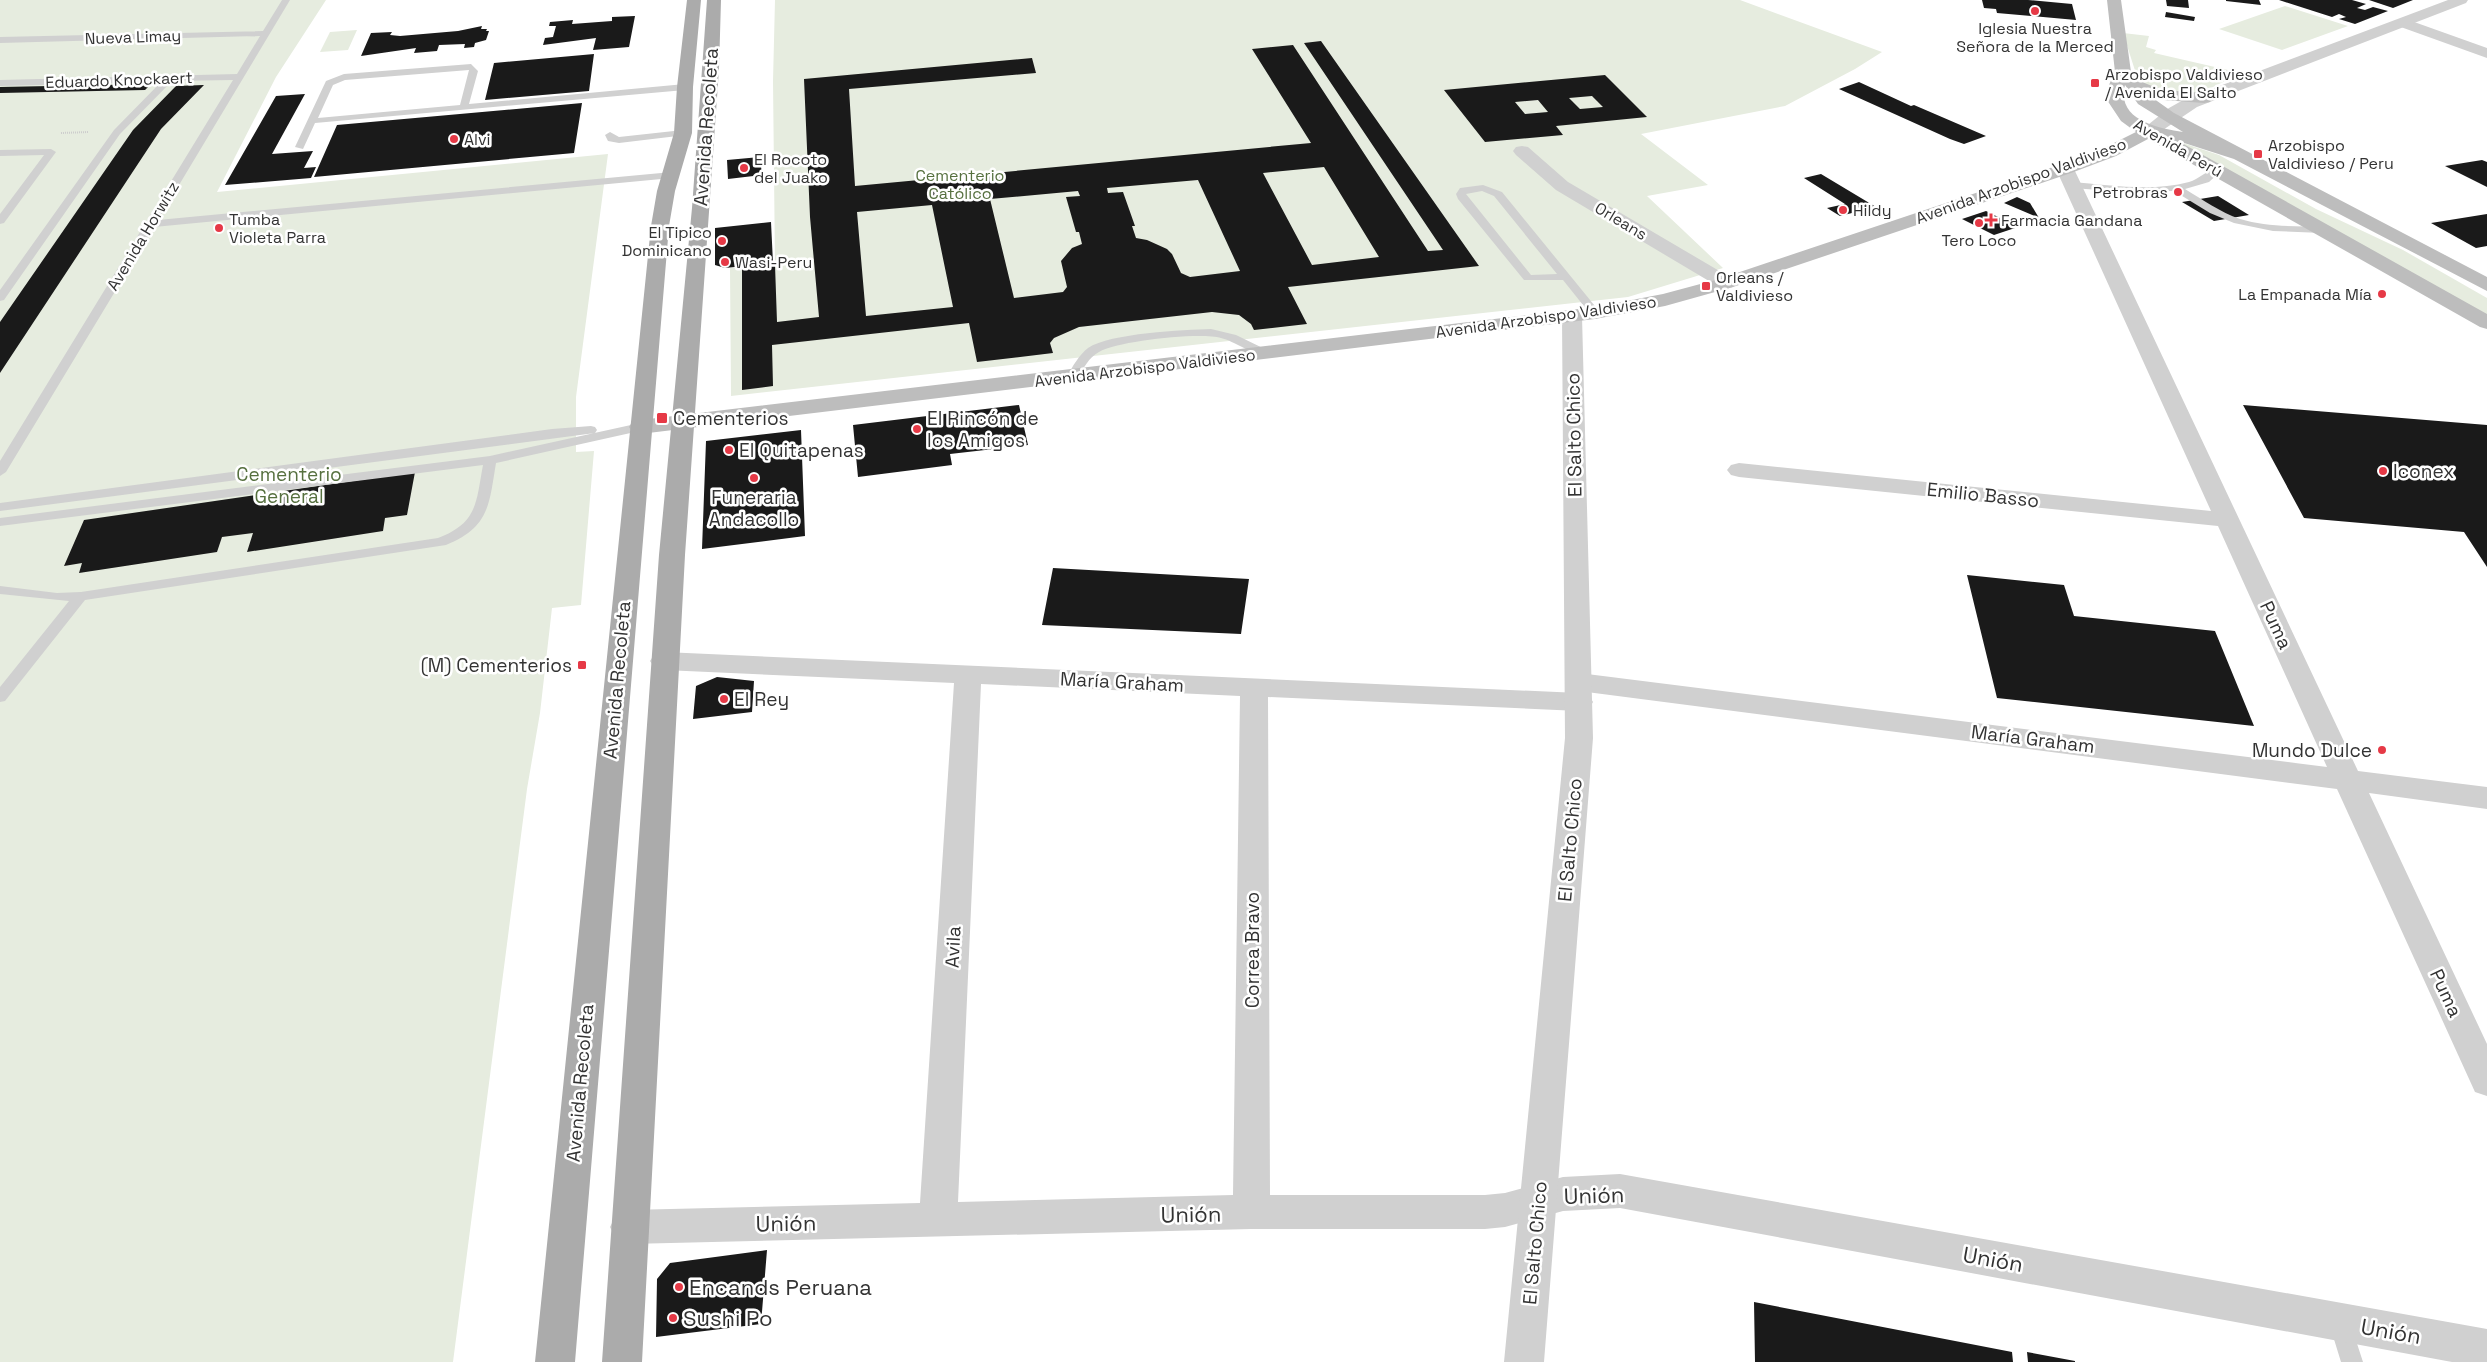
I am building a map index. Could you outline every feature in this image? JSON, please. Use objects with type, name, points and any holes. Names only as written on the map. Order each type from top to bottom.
[{"type":"main road","name":"Avenida Recoleta","points":[[555,1362],[660,226],[683,133],[685,87],[694,0]]},
{"type":"main road","name":"Avenida Recoleta","points":[[622,1362],[664,661],[678,482],[685,422],[700,210],[709,131],[714,0]]},
{"type":"main road","points":[[2114,0],[2127,77],[2163,95],[2204,98]]},
{"type":"main road","name":"Avenida Perú","points":[[2487,285],[2168,117],[2144,100],[2127,77],[2116,83],[2115,100],[2126,117],[2148,132],[2487,323]]},
{"type":"main road","name":"Avenida Arzobispo Valdivieso","points":[[640,427],[1583,315],[1665,300],[1726,283],[2068,177],[2148,132]]},
{"type":"main road","points":[[2148,132],[2174,135],[2246,157]]},
{"type":"street","name":"Avenida Arzobispo Valdivieso","points":[[2148,132],[2182,107],[2461,0]]},
{"type":"street","points":[[2403,22],[2487,53]]},
{"type":"street","name":"Orleans","points":[[1522,151],[1562,186],[1726,283]]},
{"type":"street","name":"Puma","points":[[2068,177],[2487,1082]]},
{"type":"street","name":"El Salto Chico","points":[[1524,1362],[1579,738],[1583,315]]},
{"type":"street","name":"Emilio Basso","points":[[1739,470],[2227,520]]},
{"type":"street","name":"María Graham","points":[[664,661],[1254,687],[1579,692],[2346,778],[2487,798]]},
{"type":"street","name":"Avila","points":[[938,1220],[968,675]]},
{"type":"street","name":"Correa Bravo","points":[[1251,1212],[1254,687]]},
{"type":"street","name":"Unión","points":[[629,1227],[1251,1212],[1485,1212],[1564,1194],[1620,1191],[2487,1349]]},
{"type":"lane","name":"Avenida Horwitz","points":[[0,472],[286,0]]},
{"type":"lane","name":"Nueva Limay","points":[[0,40],[266,33]]},
{"type":"lane","points":[[300,147],[329,83],[335,79],[472,67],[474,71],[464,107]]},
{"type":"lane","name":"Eduardo Knockaert","points":[[0,84],[238,77]]},
{"type":"lane","points":[[0,298],[117,132],[169,79]]},
{"type":"lane","points":[[312,121],[685,87]]},
{"type":"lane","points":[[610,135],[612,139],[620,140],[683,133]]},
{"type":"lane","points":[[0,153],[51,152],[0,221]]},
{"type":"lane","points":[[2068,177],[2135,190],[2176,187],[2210,179],[2216,170]]},
{"type":"lane","points":[[150,224],[672,176]]},
{"type":"lane","points":[[2176,187],[2226,217],[2241,222],[2272,227],[2322,230]]},
{"type":"lane","points":[[1565,277],[1528,278],[1463,199],[1461,194],[1464,190],[1483,188],[1498,194],[1565,277],[1583,315]]},
{"type":"lane","points":[[0,522],[490,460],[640,427]]},
{"type":"lane","points":[[0,507],[552,433],[640,427]]},
{"type":"lane","points":[[0,590],[57,597],[81,596],[449,540],[468,531],[478,519],[490,460]]},
{"type":"lane","points":[[0,697],[81,596]]},
{"type":"lane","points":[[2340,1322],[2352,1362]]},
{"type":"green space","name":"Cementerio General","points":[[0,0],[326,0],[276,77],[217,192],[608,154],[576,397],[576,452],[594,451],[581,605],[552,608],[540,713],[527,789],[453,1362],[0,1362]]},
{"type":"green space","name":"Cementerio Católico","points":[[775,0],[1740,0],[1882,52],[1855,69],[1785,106],[1641,134],[1708,185],[1647,196],[1723,268],[1628,297],[731,396],[730,268],[775,264],[773,81]]},
{"type":"green space","points":[[2285,6],[2348,26],[2282,50],[2219,29]]},
{"type":"green space","points":[[357,30],[348,50],[320,52],[330,32]]},
{"type":"green space","points":[[2123,33],[2149,36],[2146,47],[2156,50],[2154,53],[2241,73],[2199,94],[2170,92],[2139,83]]},
{"type":"green space","points":[[2168,140],[2219,155],[2316,209],[2403,250],[2487,298],[2487,319]]},
{"type":"building","name":"Iglesia Nuestra Señora de la Merced","points":[[1982,0],[2028,0],[2072,4],[2076,20],[1997,13],[1996,9],[1984,8]]},
{"type":"building","points":[[2166,0],[2188,0],[2189,8],[2167,6]]},
{"type":"building","points":[[2259,0],[2261,5],[2226,1]]},
{"type":"building","points":[[2279,0],[2352,0],[2366,4],[2357,8],[2365,10],[2373,7],[2388,11],[2355,24],[2339,19],[2346,17],[2339,14],[2332,17]]},
{"type":"building","points":[[2369,0],[2413,0],[2393,8]]},
{"type":"building","points":[[2166,12],[2195,17],[2194,21],[2165,17]]},
{"type":"building","points":[[635,16],[629,47],[593,50],[596,38],[543,45],[545,38],[553,37],[556,26],[549,26],[550,22],[573,20],[572,24],[612,21],[612,17]]},
{"type":"building","points":[[482,26],[481,29],[489,31],[486,40],[475,43],[474,47],[464,48],[465,44],[439,45],[437,51],[414,53],[416,48],[361,56],[371,33],[392,32],[390,35],[400,36],[458,31]]},
{"type":"building","points":[[1321,41],[1479,266],[1288,287],[1307,324],[1254,330],[1251,324],[1239,315],[1212,312],[1079,327],[1054,338],[1050,343],[1053,353],[977,362],[969,323],[772,345],[773,386],[742,390],[742,268],[775,265],[777,322],[819,317],[810,217],[804,79],[1032,58],[1036,73],[849,89],[855,186],[1311,143],[1252,49],[1293,45],[1428,251],[1443,250],[1304,43]],"holes":[[[1324,167],[1379,257],[1312,265],[1263,173]],[[1198,180],[1240,271],[1190,277],[1181,273],[1172,254],[1167,249],[1147,240],[1136,238],[1132,226],[1135,226],[1123,192],[1108,193],[1107,188]],[[1078,191],[1080,196],[1066,197],[1076,232],[1079,232],[1082,244],[1072,248],[1061,261],[1067,287],[1063,292],[1014,298],[990,199]],[[932,205],[953,307],[866,316],[857,212]]]},
{"type":"building","points":[[594,54],[589,91],[485,100],[494,63]]},
{"type":"building","points":[[1605,75],[1647,117],[1556,126],[1563,135],[1485,142],[1444,90]],"holes":[[[1592,96],[1603,107],[1580,109],[1569,98]],[[1538,100],[1548,112],[1525,114],[1515,102]]]},
{"type":"building","points":[[1859,82],[1911,106],[1914,105],[1986,136],[1964,144],[1839,89]]},
{"type":"building","points":[[151,84],[145,90],[0,93],[0,87]]},
{"type":"building","points":[[204,85],[161,129],[0,373],[0,322],[133,130],[176,86]]},
{"type":"building","points":[[305,94],[272,154],[313,151],[304,168],[316,167],[311,178],[225,185],[276,96]]},
{"type":"building","name":"Alvi","points":[[582,103],[574,153],[314,177],[337,125]]},
{"type":"building","name":"El Rocoto del Juako","points":[[760,157],[762,175],[728,179],[727,160]]},
{"type":"building","points":[[2482,160],[2487,162],[2487,187],[2445,166]]},
{"type":"building","points":[[1821,174],[1876,207],[1840,216],[1827,208],[1845,204],[1804,178]]},
{"type":"building","points":[[2218,196],[2249,215],[2214,221],[2182,202]]},
{"type":"building","points":[[2017,197],[2030,203],[2039,218],[2004,203]]},
{"type":"building","points":[[1986,211],[2018,227],[1994,235],[1962,219]]},
{"type":"building","points":[[2487,214],[2487,246],[2476,248],[2431,223]]},
{"type":"building","points":[[771,222],[773,263],[725,268],[715,265],[715,228]]},
{"type":"building","points":[[1019,405],[1028,445],[950,454],[952,465],[858,477],[853,425]]},
{"type":"building","name":"Iconex","points":[[2243,405],[2487,425],[2487,567],[2464,532],[2304,518]]},
{"type":"building","points":[[801,430],[805,536],[702,549],[706,441]]},
{"type":"building","points":[[415,472],[407,515],[385,518],[383,531],[247,552],[253,533],[222,537],[217,552],[79,573],[82,563],[64,566],[84,520]]},
{"type":"building","points":[[1053,568],[1249,579],[1241,634],[1042,625]]},
{"type":"building","points":[[1967,575],[2064,585],[2074,616],[2215,631],[2254,726],[1997,698]]},
{"type":"building","name":"El Rey","points":[[717,677],[754,681],[752,712],[693,719],[696,686]]},
{"type":"building","points":[[767,1250],[761,1324],[656,1337],[657,1279],[670,1263]]},
{"type":"building","points":[[1754,1302],[2012,1352],[2013,1362],[1755,1362]]},
{"type":"building","points":[[2027,1352],[2075,1361],[2075,1362],[2028,1362]]},
{"type":"place","name":"Iglesia Nuestra Señora de la Merced","points":[[2035,11]]},
{"type":"place","name":"Arzobispo Valdivieso / Avenida El Salto","points":[[2095,83]]},
{"type":"place","name":"Alvi","points":[[454,139]]},
{"type":"place","name":"Arzobispo Valdivieso / Peru","points":[[2258,154]]},
{"type":"place","name":"El Rocoto del Juako","points":[[744,168]]},
{"type":"place","name":"Petrobras","points":[[2178,192]]},
{"type":"place","name":"Hildy","points":[[1843,210]]},
{"type":"place","name":"Farmacia Gandana","points":[[1991,220]]},
{"type":"place","name":"Tero Loco","points":[[1979,223]]},
{"type":"place","name":"Tumba Violeta Parra","points":[[219,228]]},
{"type":"place","name":"El Tipico Dominicano","points":[[722,241]]},
{"type":"place","name":"Wasi-Peru","points":[[725,262]]},
{"type":"place","name":"Orleans / Valdivieso","points":[[1706,286]]},
{"type":"place","name":"La Empanada Mía","points":[[2382,294]]},
{"type":"place","name":"Cementerios","points":[[662,418]]},
{"type":"place","name":"El Rincón de los Amigos","points":[[917,429]]},
{"type":"place","name":"El Quitapenas","points":[[729,450]]},
{"type":"place","name":"Iconex","points":[[2383,471]]},
{"type":"place","name":"Funeraria Andacollo","points":[[754,478]]},
{"type":"place","name":"(M) Cementerios","points":[[582,665]]},
{"type":"place","name":"El Rey","points":[[724,699]]},
{"type":"place","name":"Mundo Dulce","points":[[2382,750]]},
{"type":"place","name":"Encands Peruana","points":[[679,1287]]},
{"type":"place","name":"Sushi Po","points":[[673,1318]]}]
